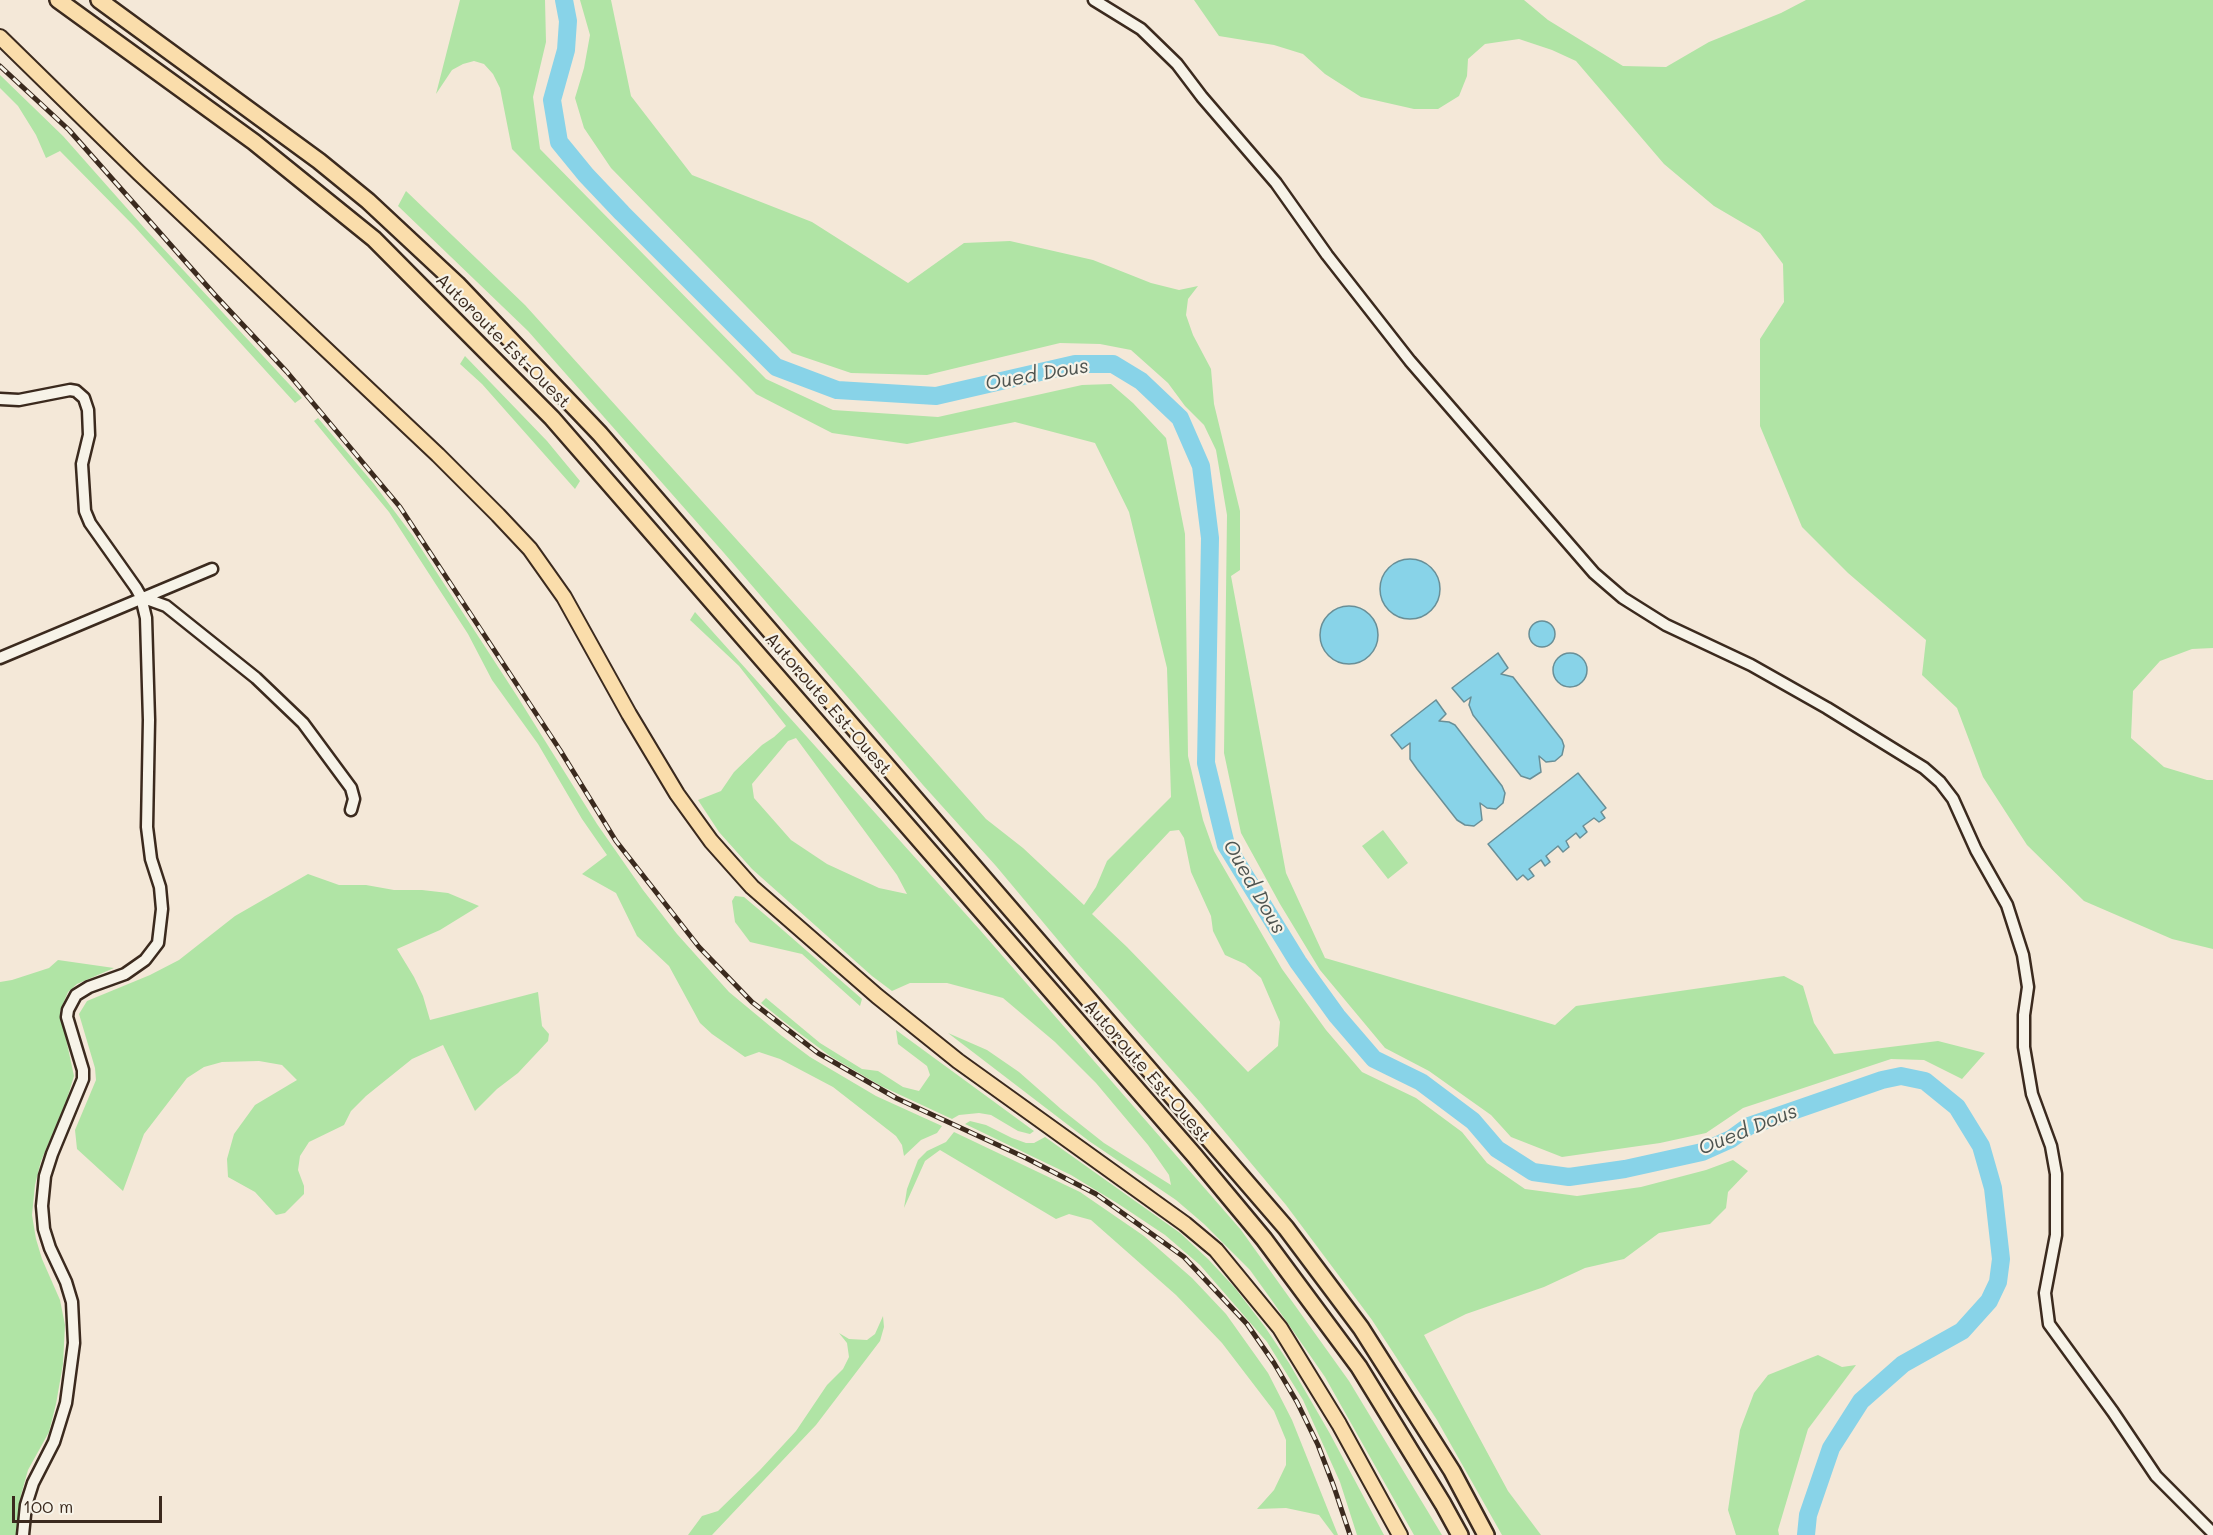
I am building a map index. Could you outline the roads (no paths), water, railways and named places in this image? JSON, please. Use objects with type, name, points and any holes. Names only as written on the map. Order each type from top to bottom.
[{"type":"highway","name":"Autoroute Est-Ouest","points":[[58,0],[254,142],[358,226],[396,261],[552,418],[1186,1146],[1264,1239],[1359,1367],[1460,1535]]},
{"type":"highway","name":"Autoroute Est-Ouest","points":[[99,0],[319,161],[368,201],[457,284],[600,434],[1286,1228],[1361,1328],[1452,1471],[1486,1535]]},
{"type":"main road","points":[[0,37],[139,173],[438,455],[530,549],[564,597],[629,714],[678,794],[711,841],[752,887],[886,1004],[958,1060],[1185,1224],[1227,1262],[1280,1328],[1310,1374],[1400,1535]]},
{"type":"street","points":[[1094,0],[1141,29],[1178,64],[1202,97],[1276,183],[1410,362],[1594,573],[1623,598],[1666,625],[1751,665],[1827,708],[1924,768],[1940,782],[1953,799],[1976,850],[2007,905],[2023,955],[2028,987],[2024,1015],[2024,1047],[2032,1094],[2051,1146],[2056,1174],[2056,1235],[2045,1293],[2049,1324],[2156,1476],[2213,1533]]},
{"type":"street","points":[[0,399],[19,400],[70,390],[76,391],[84,398],[88,410],[89,435],[82,464],[85,511],[90,523],[141,597],[146,618],[149,720],[147,827],[151,859],[160,887],[161,928],[158,943],[145,960],[125,974],[89,987],[76,995],[68,1010],[67,1017],[84,1079],[52,1154],[45,1176],[42,1206],[44,1229],[72,1302],[74,1342],[66,1403],[54,1442],[33,1483],[26,1505],[23,1535]]},
{"type":"street","points":[[0,658],[212,568]]},
{"type":"street","points":[[141,597],[166,606],[256,678],[303,723],[351,788],[354,799],[351,810]]},
{"type":"water","points":[[1410,559],[1427,564],[1435,572],[1440,589],[1435,606],[1427,614],[1410,619],[1393,614],[1385,606],[1380,589],[1385,572],[1393,564]]},
{"type":"water","points":[[1343,606],[1355,606],[1370,614],[1378,629],[1378,641],[1370,656],[1355,664],[1343,664],[1328,656],[1320,641],[1320,629],[1328,614]]},
{"type":"water","points":[[1542,621],[1551,625],[1555,634],[1551,643],[1542,647],[1533,643],[1529,634],[1533,625]]},
{"type":"water","points":[[1498,653],[1508,668],[1501,674],[1513,677],[1562,740],[1564,746],[1562,755],[1555,761],[1546,762],[1539,756],[1541,772],[1530,779],[1521,776],[1473,715],[1469,705],[1471,697],[1464,702],[1452,688]]},
{"type":"water","points":[[1570,653],[1582,658],[1587,670],[1582,682],[1570,687],[1558,682],[1553,670],[1558,658]]},
{"type":"water","points":[[1436,700],[1446,714],[1439,721],[1455,725],[1505,793],[1503,803],[1496,809],[1487,808],[1480,803],[1482,820],[1474,826],[1465,825],[1457,820],[1417,769],[1410,759],[1410,743],[1402,749],[1391,735]]},
{"type":"water","points":[[1578,773],[1606,808],[1601,812],[1605,818],[1599,822],[1594,818],[1583,826],[1587,832],[1580,838],[1576,833],[1566,841],[1569,847],[1563,852],[1558,846],[1546,856],[1550,862],[1545,866],[1541,860],[1529,869],[1534,876],[1528,880],[1523,875],[1517,880],[1488,844]]},
{"type":"waterway","name":"Oued Dous","points":[[564,0],[568,21],[566,50],[552,100],[559,142],[622,213],[776,367],[837,390],[936,396],[1075,364],[1113,364],[1141,381],[1180,418],[1201,466],[1210,538],[1206,763],[1226,845],[1298,962],[1337,1016],[1374,1059],[1421,1082],[1473,1121],[1497,1149],[1533,1172],[1569,1177],[1625,1169],[1702,1152],[1731,1139],[1749,1126],[1882,1080],[1901,1076],[1925,1081],[1957,1107],[1981,1146],[1993,1188],[2001,1259],[1998,1282],[1989,1301],[1962,1331],[1903,1364],[1861,1401],[1831,1448],[1808,1515],[1806,1535]]},
{"type":"railway","points":[[0,66],[69,130],[215,295],[287,372],[400,507],[560,750],[616,841],[699,947],[752,1002],[818,1053],[896,1098],[1024,1157],[1096,1194],[1184,1257],[1247,1324],[1274,1363],[1297,1402],[1318,1445],[1350,1535]]}]
